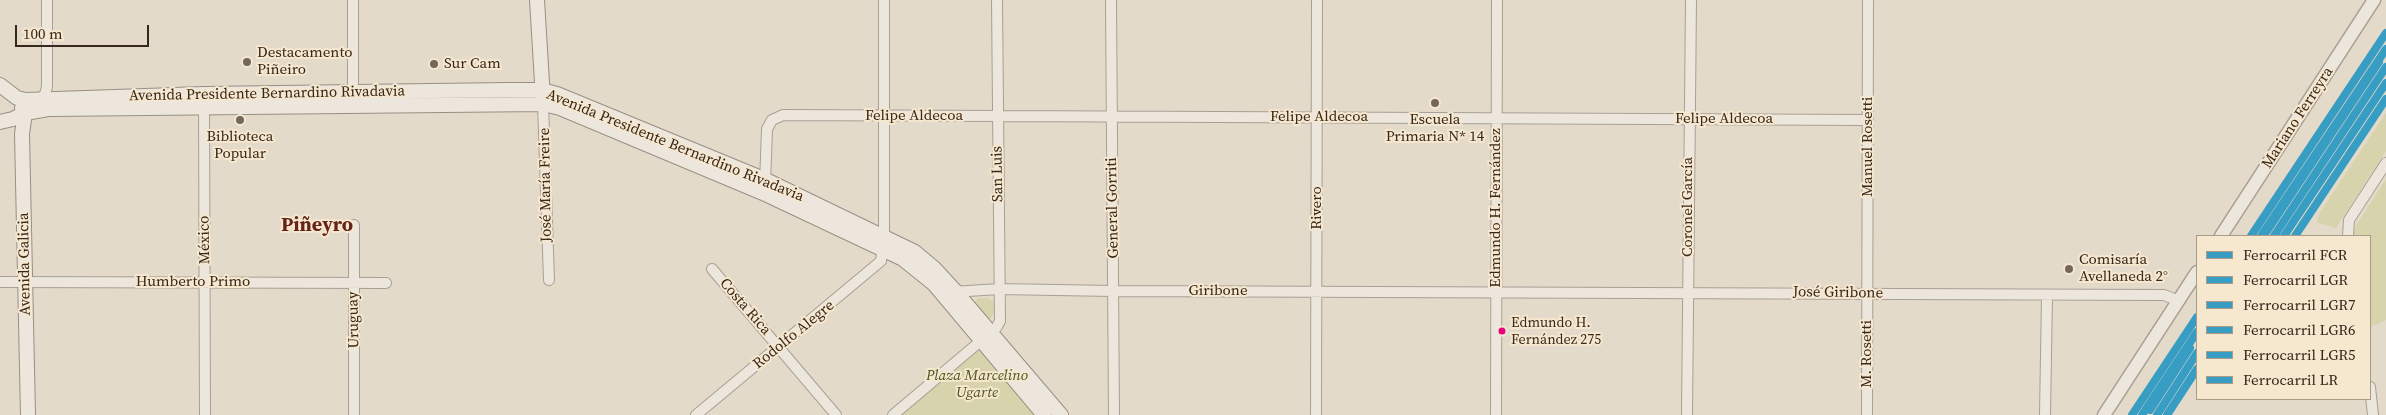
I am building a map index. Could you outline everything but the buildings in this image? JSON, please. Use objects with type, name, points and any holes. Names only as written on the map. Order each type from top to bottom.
[{"type":"main road","name":"José María Freire","points":[[537,0],[543,97]]},
{"type":"main road","points":[[0,86],[17,98],[25,113]]},
{"type":"main road","name":"Avenida Presidente Bernardino Rivadavia","points":[[17,98],[40,100],[352,99],[543,97],[557,94],[765,187],[884,243],[925,259],[949,293],[986,337],[1044,415]]},
{"type":"main road","name":"Avenida Presidente Bernardino Rivadavia","points":[[0,122],[13,119],[25,113],[48,110],[204,100]]},
{"type":"main road","name":"Avenida Galicia","points":[[25,113],[22,134],[28,415]]},
{"type":"main road","name":"Avenida Presidente Bernardino Rivadavia","points":[[986,337],[1060,415]]},
{"type":"street","points":[[25,113],[40,100],[47,87],[48,0]]},
{"type":"street","points":[[352,99],[353,0]]},
{"type":"street","points":[[884,0],[884,243]]},
{"type":"street","name":"San Luis","points":[[986,337],[1000,321],[997,0]]},
{"type":"street","name":"General Gorriti","points":[[1112,0],[1114,415]]},
{"type":"street","name":"Rivero","points":[[1316,415],[1317,0]]},
{"type":"street","name":"Edmundo H. Fernández","points":[[1496,415],[1497,0]]},
{"type":"street","name":"Coronel García","points":[[1687,415],[1688,119],[1691,0]]},
{"type":"street","name":"Manuel Rosetti","points":[[1867,294],[1868,0]]},
{"type":"street","name":"Mariano Ferreyra","points":[[2222,235],[2374,0]]},
{"type":"street","name":"José María Freire","points":[[543,97],[549,280]]},
{"type":"street","name":"México","points":[[204,100],[205,415]]},
{"type":"street","name":"Felipe Aldecoa","points":[[765,187],[766,129],[772,120],[783,115],[884,117],[1868,120]]},
{"type":"street","points":[[2348,235],[2349,220],[2386,163]]},
{"type":"street","name":"Uruguay","points":[[354,225],[354,415]]},
{"type":"street","name":"Rodolfo Alegre","points":[[696,415],[877,267],[881,261],[884,243]]},
{"type":"street","name":"Costa Rica","points":[[712,269],[836,415]]},
{"type":"street","points":[[2104,415],[2196,274]]},
{"type":"street","name":"Humberto Primo","points":[[0,282],[386,283]]},
{"type":"street","name":"Giribone","points":[[949,293],[999,289],[1496,293]]},
{"type":"street","name":"José Giribone","points":[[1496,293],[1688,292],[2164,295],[2179,301]]},
{"type":"street","name":"M. Rosetti","points":[[1867,294],[1867,415]]},
{"type":"street","points":[[2045,415],[2047,294]]},
{"type":"street","points":[[893,415],[986,337]]},
{"type":"street","points":[[2371,396],[2373,415]]},
{"type":"green space","points":[[2386,113],[2386,151],[2336,228],[2317,222],[2319,214]]},
{"type":"green space","points":[[2386,179],[2386,320],[2371,327],[2371,235],[2353,235],[2352,232]]},
{"type":"green space","points":[[978,298],[988,298],[994,302],[994,313],[991,318],[987,319],[973,304]]},
{"type":"green space","name":"Plaza Marcelino Ugarte","points":[[981,341],[1044,415],[893,415]]},
{"type":"rail line","name":"LGR7","points":[[2252,235],[2386,33]]},
{"type":"rail line","name":"LGR6","points":[[2262,235],[2386,49]]},
{"type":"rail line","name":"LGR5","points":[[2267,231],[2379,62]]},
{"type":"rail line","name":"FCR","points":[[2275,235],[2386,67]]},
{"type":"rail line","name":"LGR","points":[[2285,235],[2386,83]]},
{"type":"rail line","name":"LR","points":[[2296,235],[2386,99]]},
{"type":"rail line","name":"LGR7","points":[[2132,415],[2196,319]]},
{"type":"rail line","name":"LGR6","points":[[2142,415],[2196,334]]},
{"type":"rail line","name":"LGR5","points":[[2150,410],[2190,348]]},
{"type":"rail line","name":"FCR","points":[[2157,415],[2196,355]]},
{"type":"rail line","name":"LGR","points":[[2167,415],[2196,371]]},
{"type":"place","name":"Destacamento Piñeiro","points":[[247,62]]},
{"type":"place","name":"Sur Cam","points":[[434,64]]},
{"type":"place","name":"Escuela Primaria N* 14","points":[[1435,103]]},
{"type":"place","name":"Biblioteca Popular","points":[[240,120]]},
{"type":"place","name":"Comisaría Avellaneda 2°","points":[[2069,269]]},
{"type":"place","name":"Edmundo H. Fernández 275","points":[[1502,331]]},
{"type":"district","name":"Piñeyro","points":[[317,226]]}]
